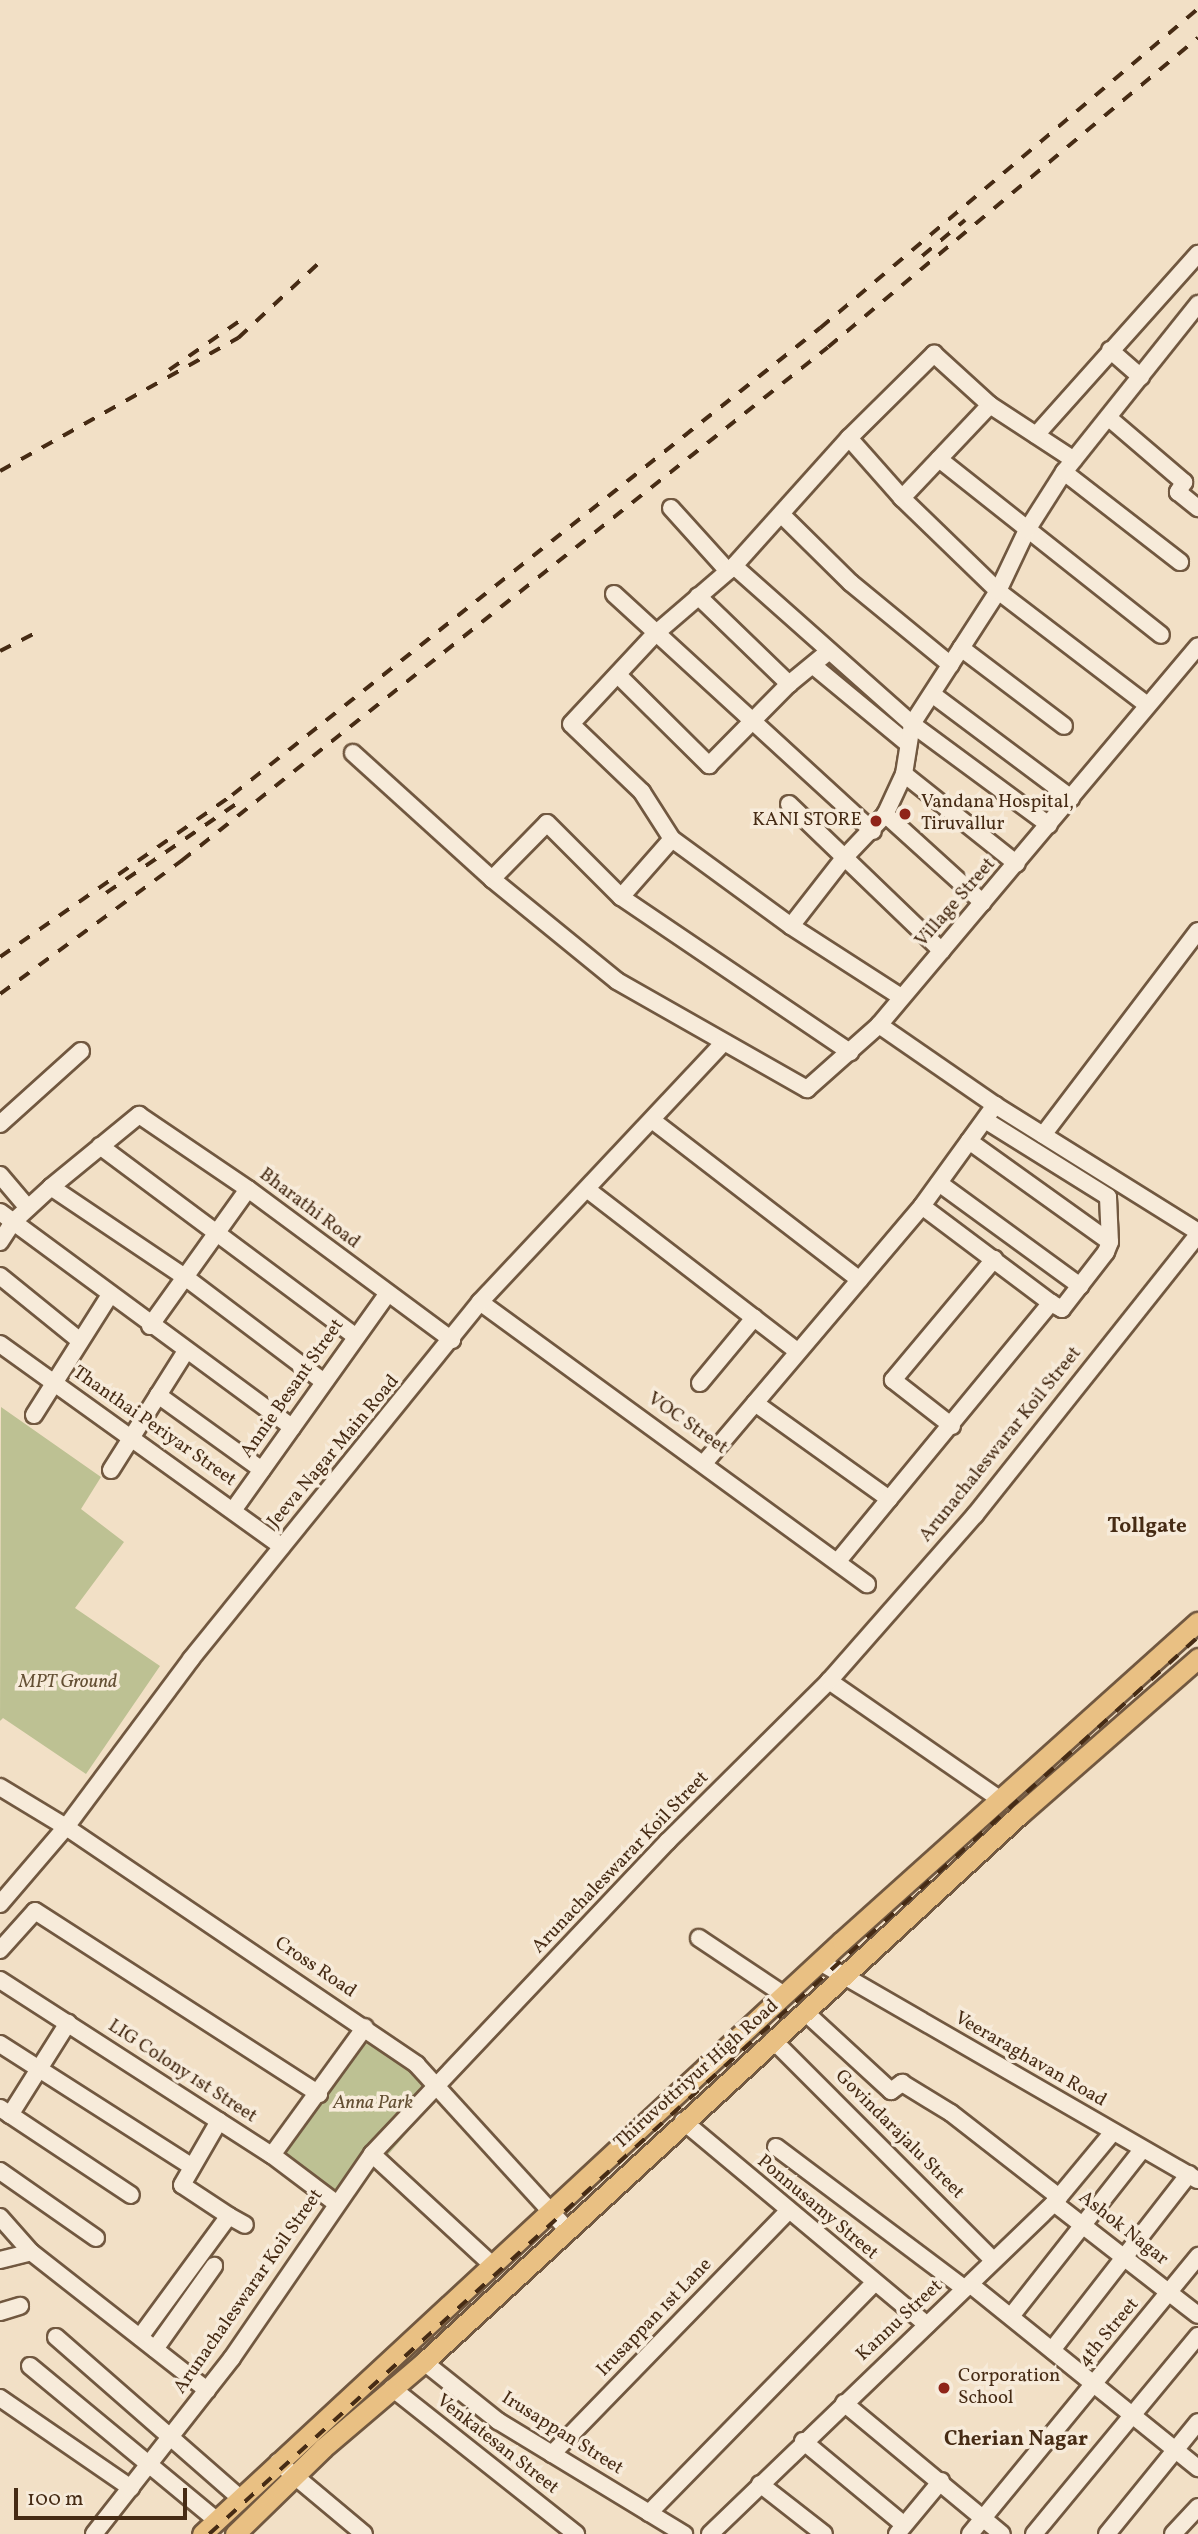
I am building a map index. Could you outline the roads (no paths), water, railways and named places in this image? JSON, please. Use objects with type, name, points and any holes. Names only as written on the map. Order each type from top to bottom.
[{"type":"main road","name":"Thiruvottriyur High Road","points":[[202,2534],[550,2209],[1198,1622]]},
{"type":"main road","name":"Thiruvottriyur High Road","points":[[237,2533],[293,2476],[424,2362],[842,1976],[1198,1658]]},
{"type":"street","points":[[1036,435],[1198,254]]},
{"type":"street","points":[[792,926],[844,858],[873,831],[885,814],[904,774],[912,724],[998,592],[1027,530],[1069,466],[1198,303]]},
{"type":"street","points":[[1110,350],[1141,377]]},
{"type":"street","points":[[901,997],[792,926],[672,839],[642,792],[571,724],[619,676],[654,634],[731,568],[783,516],[849,438],[934,354],[990,405],[1036,435],[1180,562]]},
{"type":"street","points":[[902,498],[990,405]]},
{"type":"street","points":[[1109,418],[1184,482],[1178,492],[1198,508]]},
{"type":"street","points":[[849,438],[902,498],[998,592],[1147,705]]},
{"type":"street","points":[[939,459],[1161,635]]},
{"type":"street","points":[[671,508],[731,568],[912,724],[1049,825]]},
{"type":"street","points":[[783,516],[851,583],[951,665]]},
{"type":"street","points":[[614,594],[750,723],[873,831]]},
{"type":"street","points":[[698,596],[789,684]]},
{"type":"street","name":"Village Street","points":[[722,1044],[807,1089],[879,1025],[1198,646]]},
{"type":"street","points":[[961,648],[1063,726]]},
{"type":"street","points":[[619,676],[709,765],[789,684],[816,667],[828,652]]},
{"type":"street","points":[[816,667],[908,744]]},
{"type":"street","points":[[932,694],[1071,798]]},
{"type":"street","points":[[353,753],[492,879],[617,981],[722,1044]]},
{"type":"street","points":[[904,774],[1017,864]]},
{"type":"street","points":[[789,804],[942,951]]},
{"type":"street","points":[[885,814],[983,903]]},
{"type":"street","points":[[492,879],[547,823],[621,897],[850,1052]]},
{"type":"street","points":[[621,897],[672,839]]},
{"type":"street","points":[[1043,1135],[1198,931]]},
{"type":"street","points":[[879,1025],[995,1105],[1198,1234]]},
{"type":"street","name":"Jeeva Nagar Main Road","points":[[0,1904],[66,1827],[191,1659],[481,1302],[722,1044]]},
{"type":"street","points":[[0,1124],[81,1051]]},
{"type":"street","points":[[705,1462],[922,1206],[995,1105]]},
{"type":"street","name":"Bharathi Road","points":[[100,1146],[139,1115],[248,1189],[452,1340]]},
{"type":"street","points":[[652,1120],[860,1280]]},
{"type":"street","points":[[922,1206],[1062,1310],[1080,1286],[1110,1242],[1108,1197],[985,1120]]},
{"type":"street","points":[[970,1141],[1110,1242]]},
{"type":"street","points":[[6,1217],[28,1208],[100,1146],[356,1337]]},
{"type":"street","points":[[0,1175],[28,1208]]},
{"type":"street","points":[[939,1183],[1080,1286]]},
{"type":"street","points":[[51,1187],[185,1278],[324,1382]]},
{"type":"street","points":[[150,1326],[248,1189]]},
{"type":"street","points":[[587,1190],[797,1351]]},
{"type":"street","points":[[0,1242],[6,1217]]},
{"type":"street","points":[[6,1217],[150,1326],[292,1427]]},
{"type":"street","name":"Arunachaleswarar Koil Street","points":[[94,2534],[207,2390],[372,2154],[828,1681],[975,1515],[1198,1234]]},
{"type":"street","points":[[952,1426],[893,1380],[994,1259]]},
{"type":"street","points":[[0,1276],[79,1340]]},
{"type":"street","name":"Annie Besant Street","points":[[234,1509],[388,1293]]},
{"type":"street","points":[[34,1415],[53,1381],[110,1295]]},
{"type":"street","name":"VOC Street","points":[[481,1302],[705,1462],[867,1584]]},
{"type":"street","points":[[838,1561],[1051,1303]]},
{"type":"street","points":[[700,1382],[754,1318]]},
{"type":"street","name":"Thanthai Periyar Street","points":[[0,1344],[128,1439],[234,1509],[282,1547]]},
{"type":"street","points":[[111,1470],[128,1439],[186,1351]]},
{"type":"street","points":[[158,1395],[261,1470]]},
{"type":"street","points":[[755,1403],[889,1499]]},
{"type":"street","points":[[828,1681],[1000,1800]]},
{"type":"street","name":"Cross Road","points":[[0,1787],[66,1827],[365,2027],[425,2071],[436,2088],[567,2229]]},
{"type":"street","points":[[0,1950],[36,1911],[319,2094]]},
{"type":"street","points":[[699,1938],[784,1995]]},
{"type":"street","name":"Veeraraghavan Road","points":[[820,1962],[1142,2150],[1195,2175]]},
{"type":"street","name":"LIG Colony 1st Street","points":[[0,1980],[272,2155],[337,2204]]},
{"type":"street","name":"Ashok Nagar","points":[[805,2012],[891,2091],[902,2082],[951,2113],[1198,2315]]},
{"type":"street","points":[[68,2024],[5,2111],[131,2195]]},
{"type":"street","points":[[272,2155],[319,2094],[365,2027]]},
{"type":"street","name":"Govindarajalu Street","points":[[773,2040],[993,2260]]},
{"type":"street","points":[[0,2044],[192,2167]]},
{"type":"street","points":[[425,2071],[451,2071]]},
{"type":"street","points":[[219,2121],[182,2185],[245,2225]]},
{"type":"street","name":"Ponnusamy Street","points":[[683,2121],[787,2212],[927,2325]]},
{"type":"street","name":"Kannu Street","points":[[710,2534],[803,2441],[968,2287],[1056,2200],[1113,2132]]},
{"type":"street","points":[[776,2147],[968,2287],[1012,2315],[1093,2385],[1198,2468]]},
{"type":"street","points":[[1012,2315],[1142,2150]]},
{"type":"street","points":[[372,2154],[491,2264]]},
{"type":"street","points":[[0,2171],[96,2238]]},
{"type":"street","points":[[1052,2350],[1195,2175]]},
{"type":"street","name":"Irusappan 1st Lane","points":[[552,2454],[787,2212]]},
{"type":"street","points":[[140,2337],[229,2216]]},
{"type":"street","points":[[0,2217],[31,2252],[207,2390]]},
{"type":"street","points":[[0,2260],[31,2252]]},
{"type":"street","name":"4th Street","points":[[970,2534],[1198,2256]]},
{"type":"street","points":[[155,2349],[214,2266]]},
{"type":"street","points":[[649,2513],[874,2283]]},
{"type":"street","points":[[0,2312],[20,2306]]},
{"type":"street","points":[[1034,2534],[1130,2414],[1198,2336]]},
{"type":"street","points":[[56,2337],[239,2497]]},
{"type":"street","name":"Irusappan Street","points":[[424,2362],[498,2421],[684,2534]]},
{"type":"street","points":[[30,2366],[145,2466],[216,2520]]},
{"type":"street","name":"Venkatesan Street","points":[[392,2388],[576,2534]]},
{"type":"street","points":[[0,2398],[131,2488]]},
{"type":"street","points":[[844,2403],[1002,2534]]},
{"type":"street","points":[[1107,2534],[1198,2422]]},
{"type":"street","points":[[803,2441],[901,2530],[941,2481]]},
{"type":"street","points":[[278,2462],[364,2534]]},
{"type":"street","points":[[760,2484],[824,2534]]},
{"type":"street","points":[[1173,2534],[1198,2507]]},
{"type":"railway","points":[[0,957],[232,795],[820,328],[1198,9]]},
{"type":"railway","points":[[0,994],[181,861],[828,347],[1198,38]]},
{"type":"railway","points":[[922,256],[965,220]]},
{"type":"railway","points":[[0,471],[238,338],[323,259]]},
{"type":"railway","points":[[169,370],[242,319]]},
{"type":"railway","points":[[0,651],[39,631]]},
{"type":"railway","points":[[106,893],[239,802]]},
{"type":"railway","points":[[209,2534],[1198,1637]]},
{"type":"place","name":"Vandana Hospital, Tiruvallur","points":[[905,814]]},
{"type":"place","name":"KANI STORE","points":[[876,821]]},
{"type":"place","name":"Corporation School","points":[[944,2388]]},
{"type":"district","name":"Tollgate","points":[[1147,1527]]},
{"type":"district","name":"Cherian Nagar","points":[[1016,2440]]},
{"type":"park label","name":"MPT Ground","points":[[68,1683]]},
{"type":"park label","name":"Anna Park","points":[[373,2104]]}]
